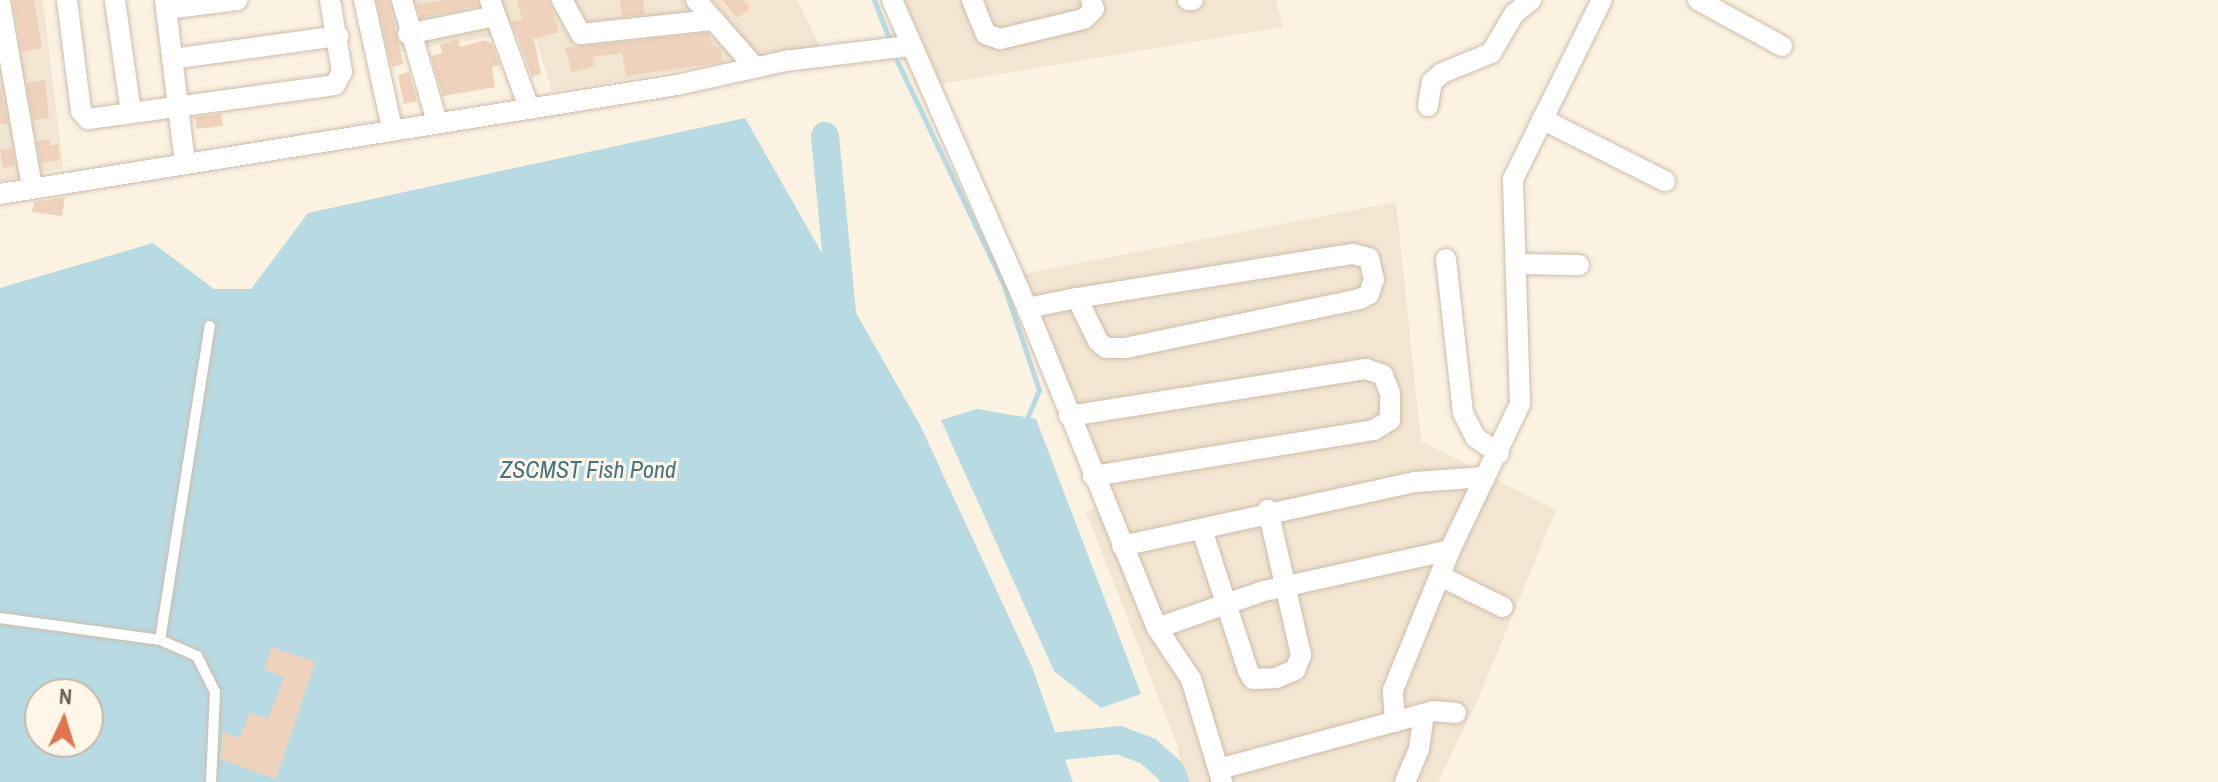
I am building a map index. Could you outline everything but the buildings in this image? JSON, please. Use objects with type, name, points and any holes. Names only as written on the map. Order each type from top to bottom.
[{"type":"street","points":[[67,0],[82,117],[335,85],[342,72],[330,0]]},
{"type":"street","points":[[115,0],[131,113]]},
{"type":"street","points":[[185,163],[165,4],[237,0]]},
{"type":"street","points":[[364,0],[392,128]]},
{"type":"street","points":[[402,0],[408,34],[437,122]]},
{"type":"street","points":[[562,0],[581,34],[712,20]]},
{"type":"street","points":[[696,0],[754,66]]},
{"type":"street","points":[[892,0],[909,46],[1027,308],[1157,628],[1191,679],[1221,775],[1424,714],[1456,713]]},
{"type":"street","points":[[972,0],[986,34],[1000,39],[1084,19],[1094,9],[1091,0]]},
{"type":"street","points":[[1428,106],[1432,82],[1442,73],[1491,53],[1514,14],[1531,0]]},
{"type":"street","points":[[1395,722],[1393,690],[1450,550],[1499,454],[1520,404],[1513,179],[1602,0]]},
{"type":"street","points":[[1698,0],[1782,46]]},
{"type":"street","points":[[0,2],[32,188]]},
{"type":"street","points":[[408,34],[493,8],[528,105]]},
{"type":"street","points":[[172,59],[338,36]]},
{"type":"street","points":[[0,194],[528,105],[677,85],[754,66],[909,46]]},
{"type":"street","points":[[1542,119],[1665,181]]},
{"type":"street","points":[[1027,308],[1077,298],[1353,254],[1369,258],[1374,279],[1369,294],[1360,299],[1126,348],[1106,348],[1098,341],[1077,298]]},
{"type":"street","points":[[1446,259],[1463,413],[1475,437],[1499,454]]},
{"type":"street","points":[[1517,264],[1579,265]]},
{"type":"street","points":[[1069,416],[1366,369],[1383,375],[1390,393],[1390,420],[1374,430],[1093,476]]},
{"type":"street","points":[[1122,546],[1202,530],[1268,510],[1415,482],[1485,477]]},
{"type":"street","points":[[1202,530],[1248,671],[1253,679],[1276,678],[1295,670],[1301,655],[1268,510]]},
{"type":"street","points":[[1157,628],[1227,602],[1450,550]]},
{"type":"street","points":[[1440,576],[1503,607]]},
{"type":"street","points":[[1400,781],[1419,749],[1424,714]]},
{"type":"lane","points":[[160,640],[210,326]]},
{"type":"lane","points":[[0,618],[160,640],[185,648],[210,674],[215,692],[211,782]]},
{"type":"shaded area","points":[[0,0],[43,0],[63,168],[0,181]]},
{"type":"shaded area","points":[[370,0],[797,0],[821,48],[552,91],[533,30],[380,55]]},
{"type":"shaded area","points":[[904,0],[1276,0],[1283,27],[941,84]]},
{"type":"shaded area","points":[[1396,202],[1421,441],[1556,510],[1479,697],[1438,782],[1185,782],[1177,745],[1086,512],[1110,500],[1023,274]]},
{"type":"water","name":"ZSCMST Fish Pond","points":[[745,118],[921,427],[1032,667],[1073,782],[0,782],[0,288],[153,243],[214,289],[251,289],[308,213]]},
{"type":"water","points":[[977,409],[1036,419],[1141,694],[1101,708],[1054,671],[941,420]]},
{"type":"waterway","points":[[874,0],[890,41]]},
{"type":"waterway","points":[[897,61],[1003,283],[1039,390],[1027,418]]},
{"type":"waterway","points":[[825,136],[843,322]]},
{"type":"waterway","points":[[1023,750],[1119,740],[1148,751],[1171,772],[1175,782]]}]
